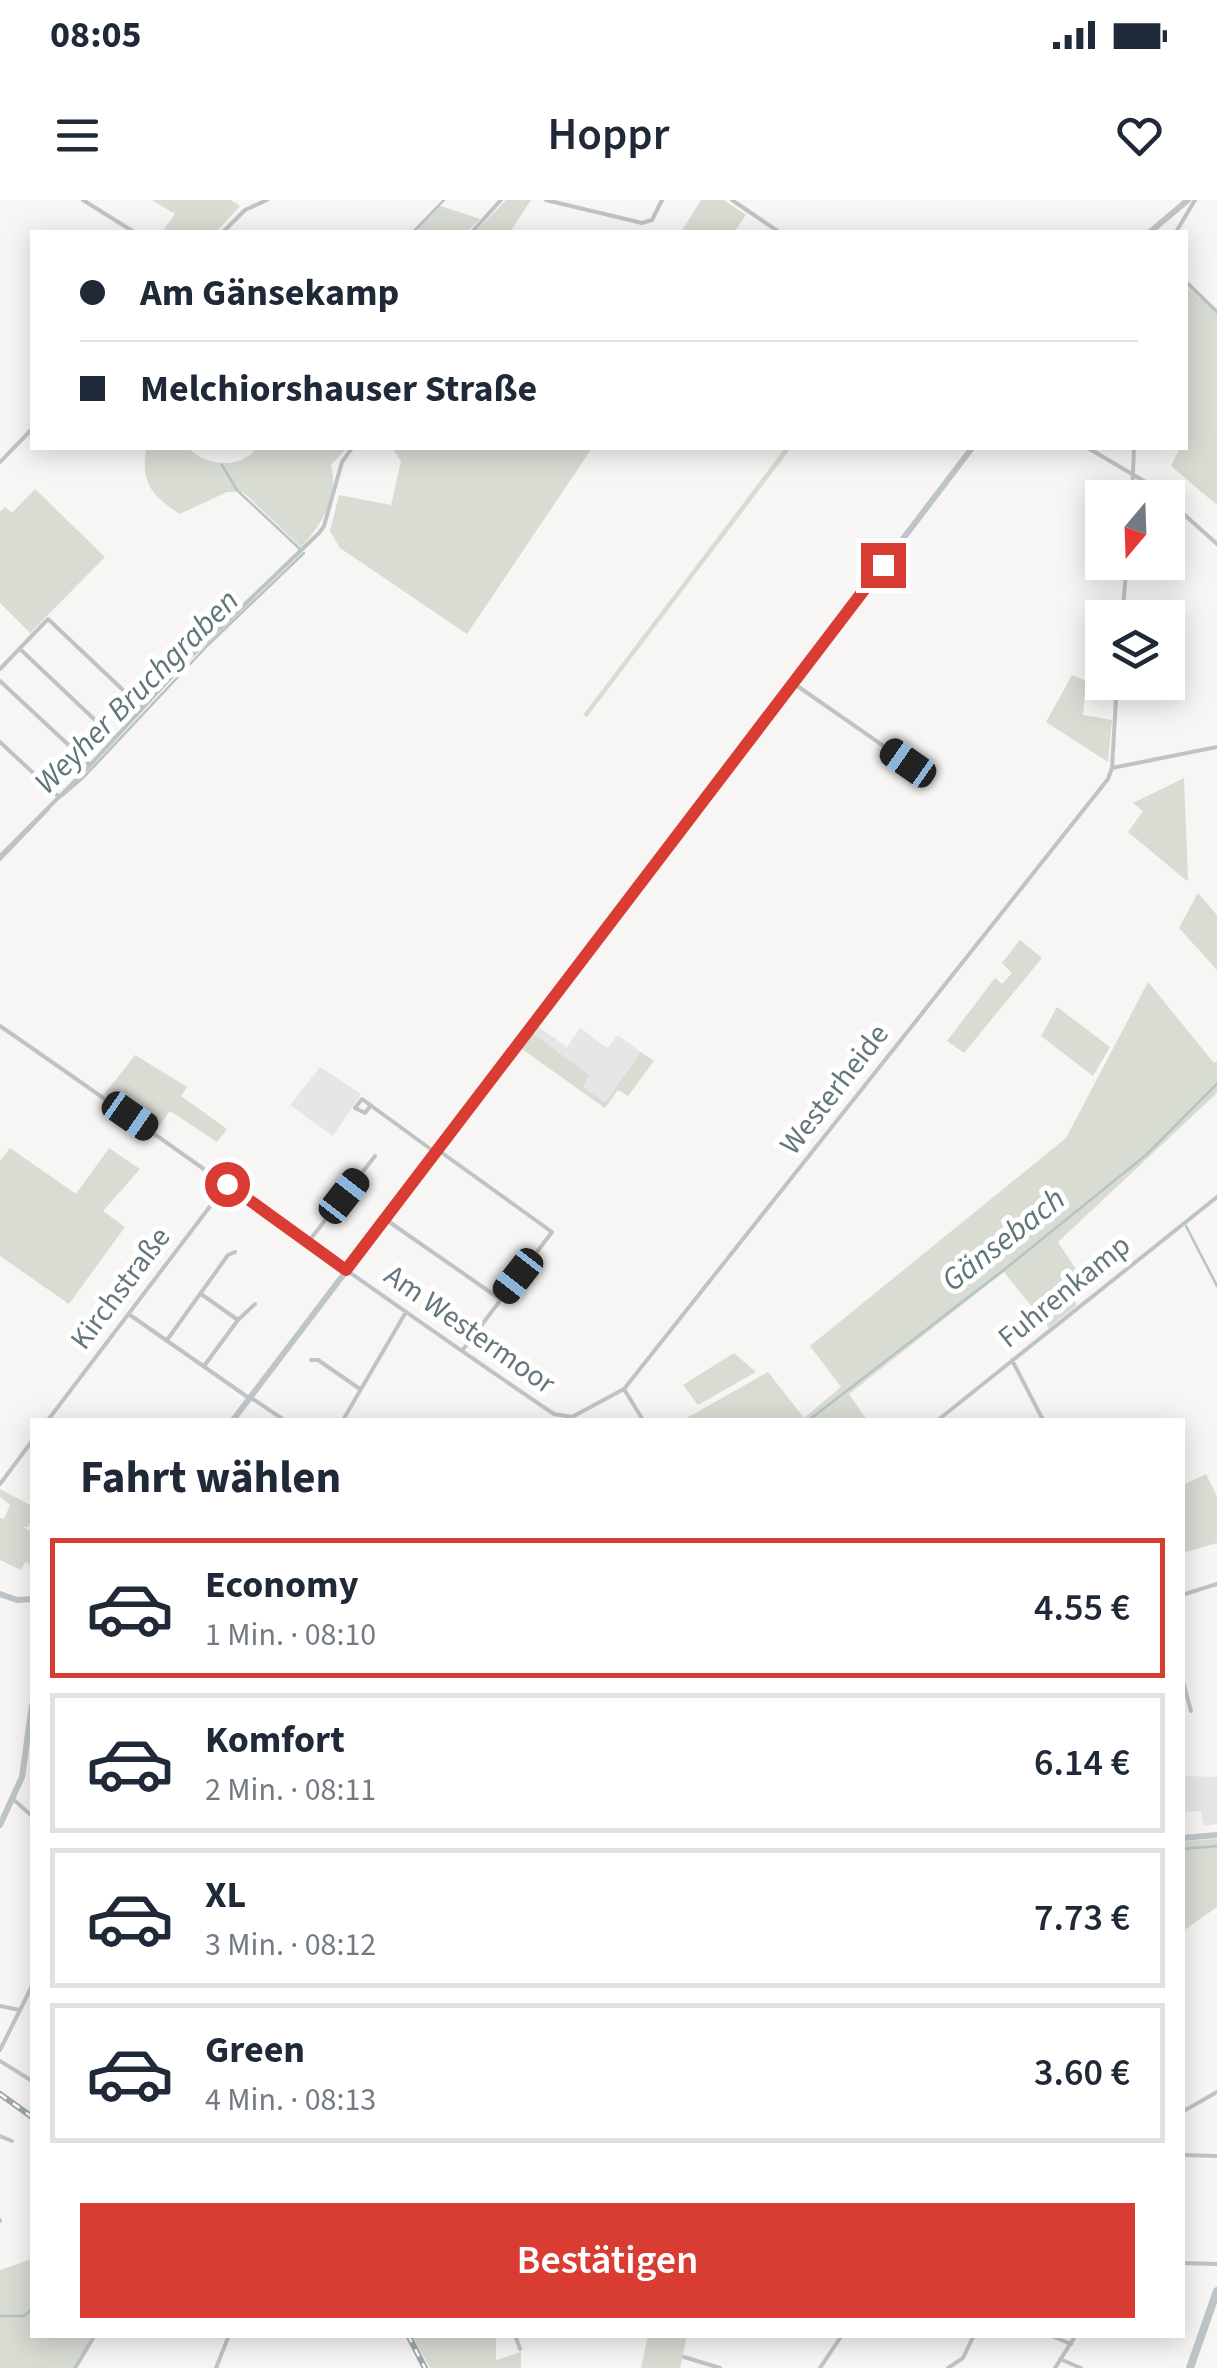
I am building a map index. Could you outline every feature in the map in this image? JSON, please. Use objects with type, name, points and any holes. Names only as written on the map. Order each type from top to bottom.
[{"type":"main road","points":[[1190,2368],[1217,2291]]},
{"type":"street","points":[[83,200],[131,230]]},
{"type":"street","points":[[225,230],[245,210],[267,200]]},
{"type":"street","points":[[474,230],[500,200]]},
{"type":"street","points":[[546,200],[642,223],[652,220],[662,200]]},
{"type":"street","points":[[732,200],[775,230]]},
{"type":"street","points":[[1152,230],[1188,200]]},
{"type":"street","points":[[1177,230],[1196,200]]},
{"type":"street","points":[[1188,284],[1217,312]]},
{"type":"street","points":[[0,462],[30,431]]},
{"type":"street","points":[[0,856],[187,660],[319,533],[342,462],[351,450]]},
{"type":"street","points":[[234,1418],[970,450]]},
{"type":"street","points":[[1091,450],[1141,480]]},
{"type":"street","points":[[1134,450],[1134,480]]},
{"type":"street","points":[[1185,516],[1217,544]]},
{"type":"street","points":[[0,670],[48,619],[142,708]]},
{"type":"street","points":[[20,649],[115,739]]},
{"type":"street","points":[[0,681],[90,766]]},
{"type":"street","points":[[793,683],[908,763]]},
{"type":"street","points":[[1116,700],[1112,768],[1217,747]]},
{"type":"street","points":[[0,742],[58,796]]},
{"type":"street","name":"Westerheide","points":[[572,1416],[624,1389],[1108,780],[1112,768]]},
{"type":"street","name":"Am Westermoor","points":[[0,1026],[461,1352],[554,1414],[572,1416]]},
{"type":"street","points":[[371,1105],[552,1232],[461,1352]]},
{"type":"street","points":[[309,1241],[375,1156]]},
{"type":"street","name":"Kirchstraße","points":[[51,1418],[227,1184]]},
{"type":"street","name":"Fuhrenkamp","points":[[940,1418],[1217,1197]]},
{"type":"street","points":[[386,1218],[500,1299]]},
{"type":"street","points":[[167,1340],[228,1256],[235,1252]]},
{"type":"street","points":[[201,1294],[238,1320]]},
{"type":"street","points":[[204,1366],[255,1304]]},
{"type":"street","points":[[344,1418],[406,1312]]},
{"type":"street","points":[[129,1314],[281,1418]]},
{"type":"street","points":[[310,1360],[318,1360],[360,1389]]},
{"type":"street","points":[[1012,1360],[1042,1418]]},
{"type":"street","points":[[624,1389],[642,1418]]},
{"type":"street","points":[[0,1484],[30,1443]]},
{"type":"street","points":[[1185,1594],[1217,1584]]},
{"type":"street","points":[[0,1594],[17,1600],[30,1599]]},
{"type":"street","points":[[1185,1689],[1191,1710]]},
{"type":"street","points":[[0,1825],[27,1754],[30,1725]]},
{"type":"street","points":[[13,1799],[30,1814]]},
{"type":"street","points":[[24,1807],[30,1806]]},
{"type":"street","points":[[1185,1838],[1217,1835]]},
{"type":"street","points":[[0,2050],[30,1990]]},
{"type":"street","points":[[0,2006],[20,2010]]},
{"type":"street","points":[[0,2061],[30,2080]]},
{"type":"street","points":[[1185,2110],[1217,2092]]},
{"type":"street","points":[[0,2136],[12,2140]]},
{"type":"street","points":[[1185,2156],[1217,2156]]},
{"type":"street","points":[[1185,2263],[1217,2264]]},
{"type":"street","points":[[75,2368],[93,2338]]},
{"type":"street","points":[[216,2368],[228,2338]]},
{"type":"street","points":[[515,2338],[520,2349]]},
{"type":"street","points":[[820,2368],[840,2338]]},
{"type":"street","points":[[948,2368],[960,2364],[973,2338]]},
{"type":"street","points":[[1056,2338],[1071,2344]]},
{"type":"street","points":[[1054,2368],[1074,2338]]},
{"type":"street","points":[[684,2357],[720,2368]]},
{"type":"street","points":[[1060,2359],[1081,2368]]},
{"type":"shaded area","points":[[152,200],[231,200],[240,206],[218,230],[163,230],[175,214]]},
{"type":"shaded area","points":[[506,200],[531,200],[511,230],[477,230]]},
{"type":"shaded area","points":[[701,200],[724,200],[746,215],[735,230],[682,230]]},
{"type":"shaded area","points":[[438,205],[480,219],[469,230],[413,230]]},
{"type":"shaded area","points":[[1188,288],[1217,315],[1217,505],[1171,466],[1179,450],[1188,450]]},
{"type":"shaded area","points":[[146,450],[191,450],[204,459],[223,463],[241,460],[255,450],[345,450],[331,465],[333,488],[327,509],[301,547],[243,492],[227,492],[180,514],[155,494],[145,470]]},
{"type":"shaded area","points":[[393,450],[591,450],[467,634],[340,548],[330,531],[339,495],[391,505],[401,461]]},
{"type":"shaded area","points":[[783,450],[789,450],[587,717],[583,715]]},
{"type":"shaded area","points":[[35,489],[105,557],[30,633],[0,603],[0,512],[5,507],[12,513]]},
{"type":"shaded area","points":[[1072,675],[1085,681],[1083,715],[1112,720],[1108,762],[1046,722]]},
{"type":"shaded area","points":[[1184,778],[1187,881],[1128,832],[1143,811],[1133,803]]},
{"type":"shaded area","points":[[1198,893],[1217,915],[1217,970],[1179,928]]},
{"type":"shaded area","points":[[1020,940],[1042,958],[964,1053],[947,1041],[995,978],[1002,984],[1012,973],[1002,963]]},
{"type":"shaded area","points":[[1148,982],[1214,1063],[1217,1061],[1217,1093],[1058,1242],[1083,1280],[1067,1291],[1077,1305],[1049,1328],[1004,1272],[849,1394],[866,1418],[804,1418],[841,1387],[810,1346],[1066,1138]]},
{"type":"shaded area","points":[[1057,1007],[1110,1047],[1093,1076],[1041,1036]]},
{"type":"shaded area","points":[[536,1025],[567,1047],[580,1028],[607,1048],[618,1035],[641,1052],[606,1104],[582,1087],[589,1075],[531,1032]]},
{"type":"shaded area","points":[[531,1032],[589,1075],[583,1087],[605,1103],[641,1052],[654,1061],[628,1096],[618,1090],[605,1108],[519,1047]]},
{"type":"shaded area","points":[[135,1055],[187,1087],[181,1096],[227,1129],[217,1142],[170,1111],[155,1131],[104,1095]]},
{"type":"shaded area","points":[[320,1067],[361,1094],[333,1136],[290,1105]]},
{"type":"shaded area","points":[[10,1148],[76,1194],[109,1148],[140,1169],[103,1211],[125,1227],[69,1304],[0,1256],[0,1161]]},
{"type":"shaded area","points":[[734,1353],[756,1372],[698,1405],[683,1385]]},
{"type":"shaded area","points":[[768,1372],[804,1418],[687,1418]]},
{"type":"shaded area","points":[[1206,1474],[1217,1496],[1217,1543],[1186,1552],[1185,1550],[1185,1484]]},
{"type":"shaded area","points":[[0,1489],[30,1505],[30,1522],[23,1527],[30,1531],[30,1564],[25,1562],[21,1570],[0,1560],[0,1518],[4,1519],[10,1505],[0,1497]]},
{"type":"shaded area","points":[[1185,1776],[1217,1777],[1217,1824],[1204,1826],[1201,1811],[1185,1812]]},
{"type":"shaded area","points":[[1217,1839],[1217,1907],[1185,1930],[1185,1841]]},
{"type":"shaded area","points":[[30,2260],[30,2338],[91,2338],[73,2368],[0,2368],[0,2270]]},
{"type":"shaded area","points":[[413,2338],[496,2338],[496,2360],[521,2352],[521,2368],[430,2368]]},
{"type":"shaded area","points":[[647,2338],[686,2338],[680,2368],[641,2368]]},
{"type":"waterway","name":"Weyher Bruchgraben","points":[[415,230],[444,200]]},
{"type":"waterway","name":"Weyher Bruchgraben","points":[[222,465],[237,490]]},
{"type":"waterway","name":"Weyher Bruchgraben","points":[[239,492],[300,549]]},
{"type":"waterway","name":"Weyher Bruchgraben","points":[[62,796],[208,645],[304,553]]},
{"type":"waterway","name":"Weyher Bruchgraben","points":[[0,860],[49,809]]},
{"type":"waterway","name":"Gänsebach","points":[[812,1418],[1146,1155],[1217,1084]]},
{"type":"waterway","points":[[1186,1226],[1217,1286]]},
{"type":"waterway","points":[[1185,1849],[1217,1846]]},
{"type":"waterway","points":[[0,2316],[24,2316],[30,2311]]},
{"type":"railway","points":[[0,2094],[30,2116]]},
{"type":"railway","points":[[410,2338],[425,2368]]},
{"type":"route","points":[[227,1184],[346,1270],[883,565]]}]
